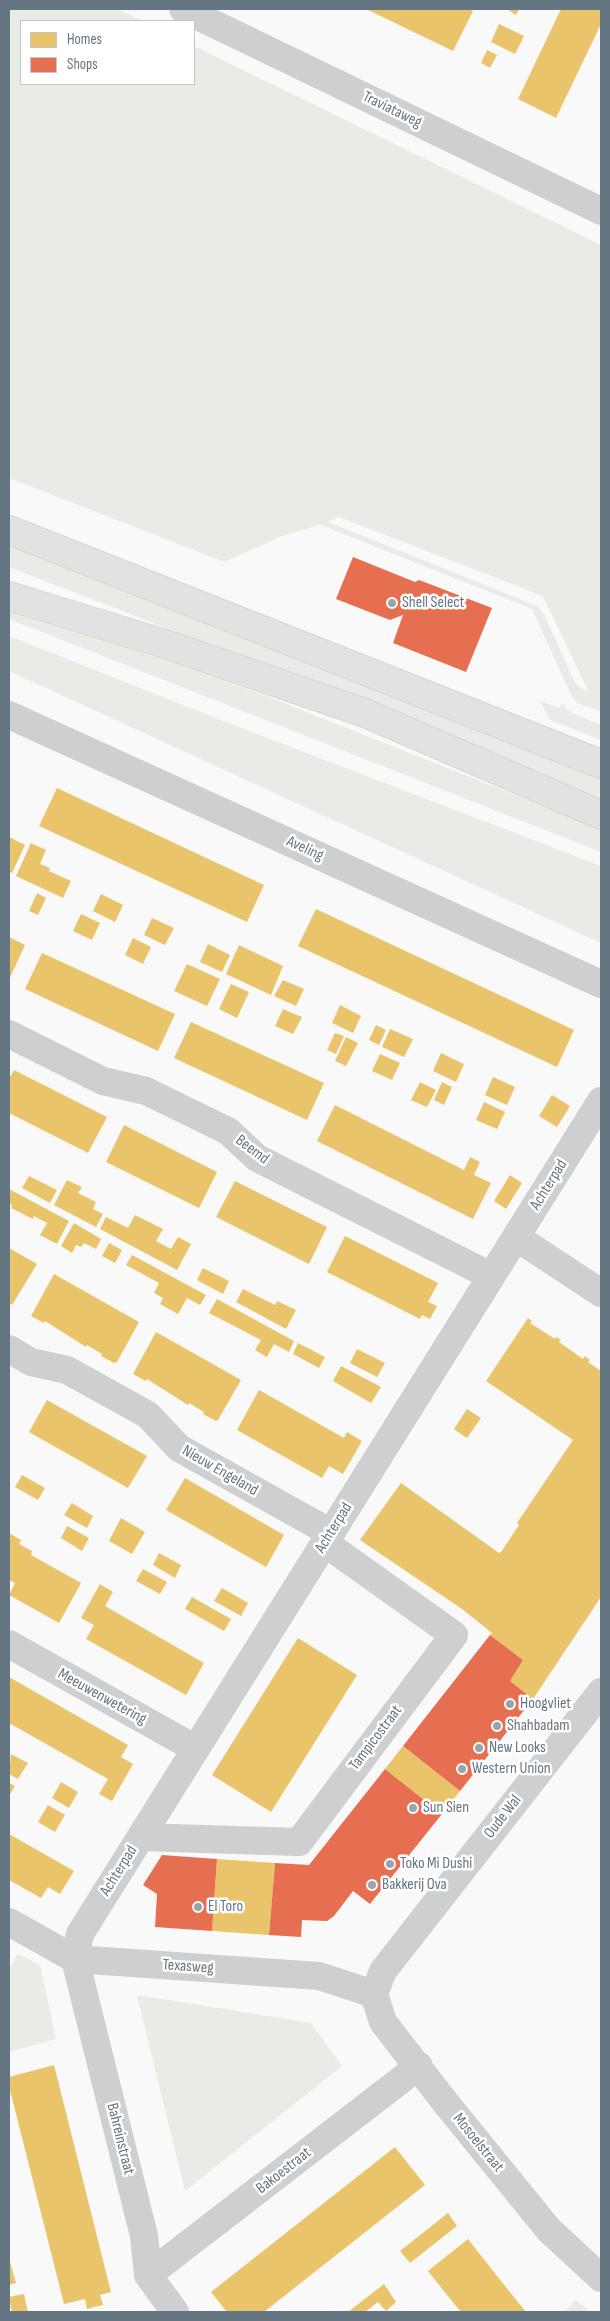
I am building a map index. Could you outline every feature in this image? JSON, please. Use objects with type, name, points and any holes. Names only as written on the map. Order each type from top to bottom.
[{"type":"main road","points":[[9,530],[601,764]]},
{"type":"main road","points":[[9,596],[162,643],[365,713],[601,815]]},
{"type":"street","name":"Traviataweg","points":[[187,10],[601,211]]},
{"type":"street","name":"Aveling","points":[[9,715],[601,984]]},
{"type":"street","name":"Beemd","points":[[9,1034],[103,1081],[146,1091],[228,1131],[257,1158],[491,1276]]},
{"type":"street","name":"Achterpad","points":[[75,1959],[80,1934],[601,1100]]},
{"type":"street","points":[[516,1237],[601,1293]]},
{"type":"street","name":"Nieuw Engeland","points":[[9,1349],[31,1362],[67,1370],[148,1415],[179,1448],[328,1538]]},
{"type":"street","name":"Tampicostraat","points":[[141,1837],[299,1842],[454,1635],[328,1538]]},
{"type":"street","name":"Meeuwenwetering","points":[[9,1644],[196,1749]]},
{"type":"street","name":"Oude Wal","points":[[374,1994],[384,1971],[600,1697]]},
{"type":"street","name":"Texasweg","points":[[9,1922],[75,1959],[319,1976],[374,1994]]},
{"type":"street","name":"Bahreinstraat","points":[[75,1959],[144,2236],[148,2275]]},
{"type":"street","name":"Mosoelstraat","points":[[374,1994],[383,2022],[419,2066],[445,2102],[549,2230],[601,2278]]},
{"type":"street","name":"Bakoestraat","points":[[148,2275],[419,2066]]},
{"type":"street","points":[[148,2275],[175,2312]]},
{"type":"shaded area","points":[[9,9],[117,9],[141,20],[20,20],[20,85],[195,85],[195,46],[601,245],[601,712],[578,703],[572,697],[532,609],[324,526],[319,525],[282,536],[227,561],[222,561],[9,478]],"holes":[[[339,517],[543,596],[589,693],[575,683],[544,614],[537,606],[328,522]]]},
{"type":"shaded area","points":[[9,545],[601,776],[601,802],[452,739],[9,567]]},
{"type":"shaded area","points":[[9,611],[108,640],[261,694],[601,829],[601,852],[9,619]]},
{"type":"shaded area","points":[[9,636],[231,724],[601,866],[601,943],[9,671]]},
{"type":"shaded area","points":[[540,701],[560,708],[562,703],[570,712],[601,725],[601,740],[550,720]]},
{"type":"shaded area","points":[[18,1954],[40,1965],[56,2039],[9,2052],[9,1969]]},
{"type":"shaded area","points":[[137,1995],[311,2023],[342,2066],[185,2191]]},
{"type":"shaded area","points":[[576,2300],[591,2312],[564,2312]]},
{"type":"building: Homes","points":[[366,9],[469,9],[473,11],[453,51]]},
{"type":"building: Homes","points":[[507,9],[519,9],[516,15]]},
{"type":"building: Homes","points":[[561,9],[601,9],[601,24],[556,118],[518,99]]},
{"type":"building: Homes","points":[[499,24],[524,36],[515,54],[491,42]]},
{"type":"building: Homes","points":[[487,50],[497,55],[490,68],[481,63]]},
{"type":"building: Homes","points":[[57,788],[264,885],[247,922],[39,826]]},
{"type":"building: Homes","points":[[9,837],[25,845],[12,873],[9,872]]},
{"type":"building: Homes","points":[[31,843],[46,850],[40,864],[50,868],[49,871],[71,881],[63,898],[16,876]]},
{"type":"building: Homes","points":[[37,893],[46,898],[38,915],[29,911]]},
{"type":"building: Homes","points":[[101,894],[123,905],[115,922],[93,911]]},
{"type":"building: Homes","points":[[316,909],[574,1030],[557,1067],[298,946]]},
{"type":"building: Homes","points":[[81,914],[100,923],[92,940],[73,931]]},
{"type":"building: Homes","points":[[152,918],[174,928],[165,945],[144,935]]},
{"type":"building: Homes","points":[[9,937],[25,945],[9,980]]},
{"type":"building: Homes","points":[[133,938],[151,947],[143,964],[125,955]]},
{"type":"building: Homes","points":[[208,944],[230,955],[222,972],[200,962]]},
{"type":"building: Homes","points":[[239,945],[283,966],[271,995],[226,974]]},
{"type":"building: Homes","points":[[42,953],[175,1014],[158,1051],[25,989]]},
{"type":"building: Homes","points":[[187,964],[220,979],[207,1006],[174,991]]},
{"type":"building: Homes","points":[[283,980],[304,989],[296,1006],[274,996]]},
{"type":"building: Homes","points":[[231,984],[249,992],[237,1018],[219,1009]]},
{"type":"building: Homes","points":[[340,1005],[361,1016],[353,1033],[332,1023]]},
{"type":"building: Homes","points":[[283,1009],[302,1017],[293,1034],[275,1026]]},
{"type":"building: Homes","points":[[191,1022],[324,1083],[307,1120],[174,1058]]},
{"type":"building: Homes","points":[[376,1025],[386,1030],[379,1045],[369,1040]]},
{"type":"building: Homes","points":[[390,1029],[413,1039],[404,1057],[382,1047]]},
{"type":"building: Homes","points":[[335,1033],[344,1036],[336,1054],[327,1050]]},
{"type":"building: Homes","points":[[346,1037],[358,1043],[346,1066],[335,1061]]},
{"type":"building: Homes","points":[[441,1053],[464,1064],[456,1082],[433,1071]]},
{"type":"building: Homes","points":[[380,1054],[400,1063],[392,1080],[372,1071]]},
{"type":"building: Homes","points":[[14,1070],[107,1117],[88,1153],[9,1113],[9,1079]]},
{"type":"building: Homes","points":[[493,1077],[515,1087],[507,1105],[485,1095]]},
{"type":"building: Homes","points":[[420,1082],[436,1090],[427,1107],[411,1100]]},
{"type":"building: Homes","points":[[442,1082],[452,1087],[444,1105],[434,1100]]},
{"type":"building: Homes","points":[[552,1095],[570,1106],[557,1127],[539,1116]]},
{"type":"building: Homes","points":[[484,1102],[505,1112],[497,1129],[476,1120]]},
{"type":"building: Homes","points":[[335,1105],[464,1170],[470,1157],[480,1162],[474,1175],[491,1183],[473,1219],[317,1141]]},
{"type":"building: Homes","points":[[124,1125],[217,1172],[199,1208],[106,1162]]},
{"type":"building: Homes","points":[[510,1175],[522,1183],[506,1209],[494,1201]]},
{"type":"building: Homes","points":[[29,1176],[57,1190],[50,1203],[22,1188]]},
{"type":"building: Homes","points":[[67,1180],[82,1187],[78,1193],[96,1202],[93,1209],[103,1214],[96,1227],[54,1205]]},
{"type":"building: Homes","points":[[235,1181],[327,1227],[309,1264],[216,1217]]},
{"type":"building: Homes","points":[[9,1189],[69,1221],[57,1244],[40,1235],[47,1223],[34,1216],[33,1219],[11,1208]]},
{"type":"building: Homes","points":[[135,1215],[163,1229],[156,1241],[171,1249],[178,1237],[191,1244],[177,1270],[100,1229],[106,1217],[128,1228]]},
{"type":"building: Homes","points":[[74,1223],[101,1239],[96,1249],[84,1243],[81,1247],[76,1245],[72,1253],[61,1246]]},
{"type":"building: Homes","points":[[345,1236],[438,1283],[428,1302],[437,1306],[430,1319],[422,1315],[420,1319],[327,1272]]},
{"type":"building: Homes","points":[[109,1243],[122,1250],[115,1263],[102,1256]]},
{"type":"building: Homes","points":[[9,1248],[37,1264],[12,1305],[9,1303]]},
{"type":"building: Homes","points":[[132,1255],[206,1295],[200,1305],[187,1298],[178,1314],[160,1304],[163,1298],[154,1293],[159,1283],[126,1265]]},
{"type":"building: Homes","points":[[203,1268],[229,1281],[223,1294],[197,1280]]},
{"type":"building: Homes","points":[[54,1274],[139,1322],[117,1362],[114,1363],[45,1321],[44,1323],[31,1316]]},
{"type":"building: Homes","points":[[243,1289],[275,1305],[277,1301],[296,1310],[286,1329],[236,1302]]},
{"type":"building: Homes","points":[[217,1299],[294,1341],[289,1352],[274,1344],[267,1357],[255,1350],[261,1340],[209,1313]]},
{"type":"building: Homes","points":[[528,1318],[532,1321],[530,1323],[555,1339],[556,1337],[561,1340],[559,1342],[583,1359],[585,1356],[590,1360],[588,1362],[601,1371],[601,1597],[533,1699],[510,1681],[523,1660],[490,1635],[492,1633],[462,1609],[360,1540],[401,1483],[499,1553],[501,1552],[519,1525],[517,1523],[573,1440],[486,1381]]},
{"type":"building: Homes","points":[[156,1332],[241,1380],[218,1420],[216,1421],[203,1414],[204,1412],[189,1403],[188,1405],[147,1379],[146,1381],[133,1374]]},
{"type":"building: Homes","points":[[298,1343],[325,1357],[319,1368],[293,1354]]},
{"type":"building: Homes","points":[[357,1349],[385,1363],[377,1377],[350,1363]]},
{"type":"building: Homes","points":[[341,1366],[381,1387],[371,1403],[333,1381]]},
{"type":"building: Homes","points":[[259,1390],[344,1438],[347,1432],[362,1441],[343,1474],[329,1466],[322,1478],[237,1430]]},
{"type":"building: Homes","points":[[47,1400],[147,1456],[128,1488],[29,1432]]},
{"type":"building: Homes","points":[[467,1409],[481,1418],[467,1438],[454,1429]]},
{"type":"building: Homes","points":[[22,1475],[45,1488],[38,1500],[15,1487]]},
{"type":"building: Homes","points":[[185,1478],[284,1535],[266,1567],[166,1510]]},
{"type":"building: Homes","points":[[72,1503],[93,1516],[87,1528],[64,1515]]},
{"type":"building: Homes","points":[[121,1518],[145,1532],[132,1554],[109,1541]]},
{"type":"building: Homes","points":[[67,1526],[89,1538],[82,1551],[61,1538]]},
{"type":"building: Homes","points":[[9,1533],[21,1540],[19,1544],[32,1551],[31,1555],[81,1583],[59,1623],[9,1595],[15,1583],[9,1580]]},
{"type":"building: Homes","points":[[159,1553],[181,1565],[175,1578],[153,1565]]},
{"type":"building: Homes","points":[[143,1569],[167,1582],[160,1594],[136,1581]]},
{"type":"building: Homes","points":[[100,1584],[113,1592],[105,1606],[204,1663],[186,1695],[86,1639],[94,1625],[81,1618]]},
{"type":"building: Homes","points":[[222,1588],[248,1603],[241,1616],[214,1601]]},
{"type":"building: Homes","points":[[192,1597],[231,1619],[224,1631],[185,1609]]},
{"type":"building: Homes","points":[[298,1638],[357,1675],[271,1812],[212,1775]]},
{"type":"building: Homes","points":[[9,1677],[128,1745],[121,1757],[133,1764],[112,1801],[99,1794],[108,1779],[9,1723]]},
{"type":"building: Homes","points":[[403,1746],[460,1791],[442,1814],[385,1769]]},
{"type":"building: Homes","points":[[11,1754],[28,1763],[18,1779],[9,1774]]},
{"type":"building: Homes","points":[[61,1782],[78,1792],[69,1808],[52,1798]]},
{"type":"building: Homes","points":[[9,1783],[15,1786],[9,1796]]},
{"type":"building: Homes","points":[[48,1805],[65,1815],[55,1832],[38,1822]]},
{"type":"building: Homes","points":[[9,1834],[74,1871],[60,1894],[48,1887],[41,1898],[9,1880]]},
{"type":"building: Homes","points":[[217,1859],[275,1863],[269,1935],[212,1931]]},
{"type":"building: Homes","points":[[54,2065],[111,2292],[100,2295],[103,2305],[87,2309],[85,2299],[64,2304],[9,2086],[9,2077]]},
{"type":"building: Homes","points":[[395,2147],[425,2185],[264,2312],[227,2312],[211,2292]]},
{"type":"building: Homes","points":[[448,2213],[457,2226],[410,2263],[400,2251]]},
{"type":"building: Homes","points":[[468,2239],[526,2312],[461,2312],[443,2290],[428,2271]]},
{"type":"building: Homes","points":[[9,2258],[16,2283],[9,2285]]},
{"type":"building: Homes","points":[[384,2284],[396,2302],[386,2311],[378,2302],[365,2312],[348,2312]]},
{"type":"building: Homes","points":[[24,2294],[28,2312],[12,2312],[9,2297]]},
{"type":"building: Shops","points":[[353,557],[415,582],[419,580],[492,608],[466,672],[393,643],[403,615],[390,620],[336,599]]},
{"type":"building: Shops","points":[[490,1635],[523,1660],[510,1681],[533,1699],[460,1791],[403,1746]]},
{"type":"building: Shops","points":[[385,1769],[442,1814],[370,1904],[353,1891],[334,1916],[327,1921],[302,1920],[301,1937],[269,1935],[275,1863],[309,1865]]},
{"type":"building: Shops","points":[[162,1855],[217,1859],[212,1931],[155,1927],[157,1894],[143,1885]]},
{"type":"place","name":"Shell Select","points":[[392,603]]},
{"type":"place","name":"Hoogvliet","points":[[510,1704]]},
{"type":"place","name":"Shahbadam","points":[[497,1726]]},
{"type":"place","name":"New Looks","points":[[479,1748]]},
{"type":"place","name":"Western Union","points":[[462,1769]]},
{"type":"place","name":"Sun Sien","points":[[413,1808]]},
{"type":"place","name":"Toko Mi Dushi","points":[[390,1864]]},
{"type":"place","name":"Bakkerij Ova","points":[[372,1885]]},
{"type":"place","name":"El Toro","points":[[198,1907]]}]
